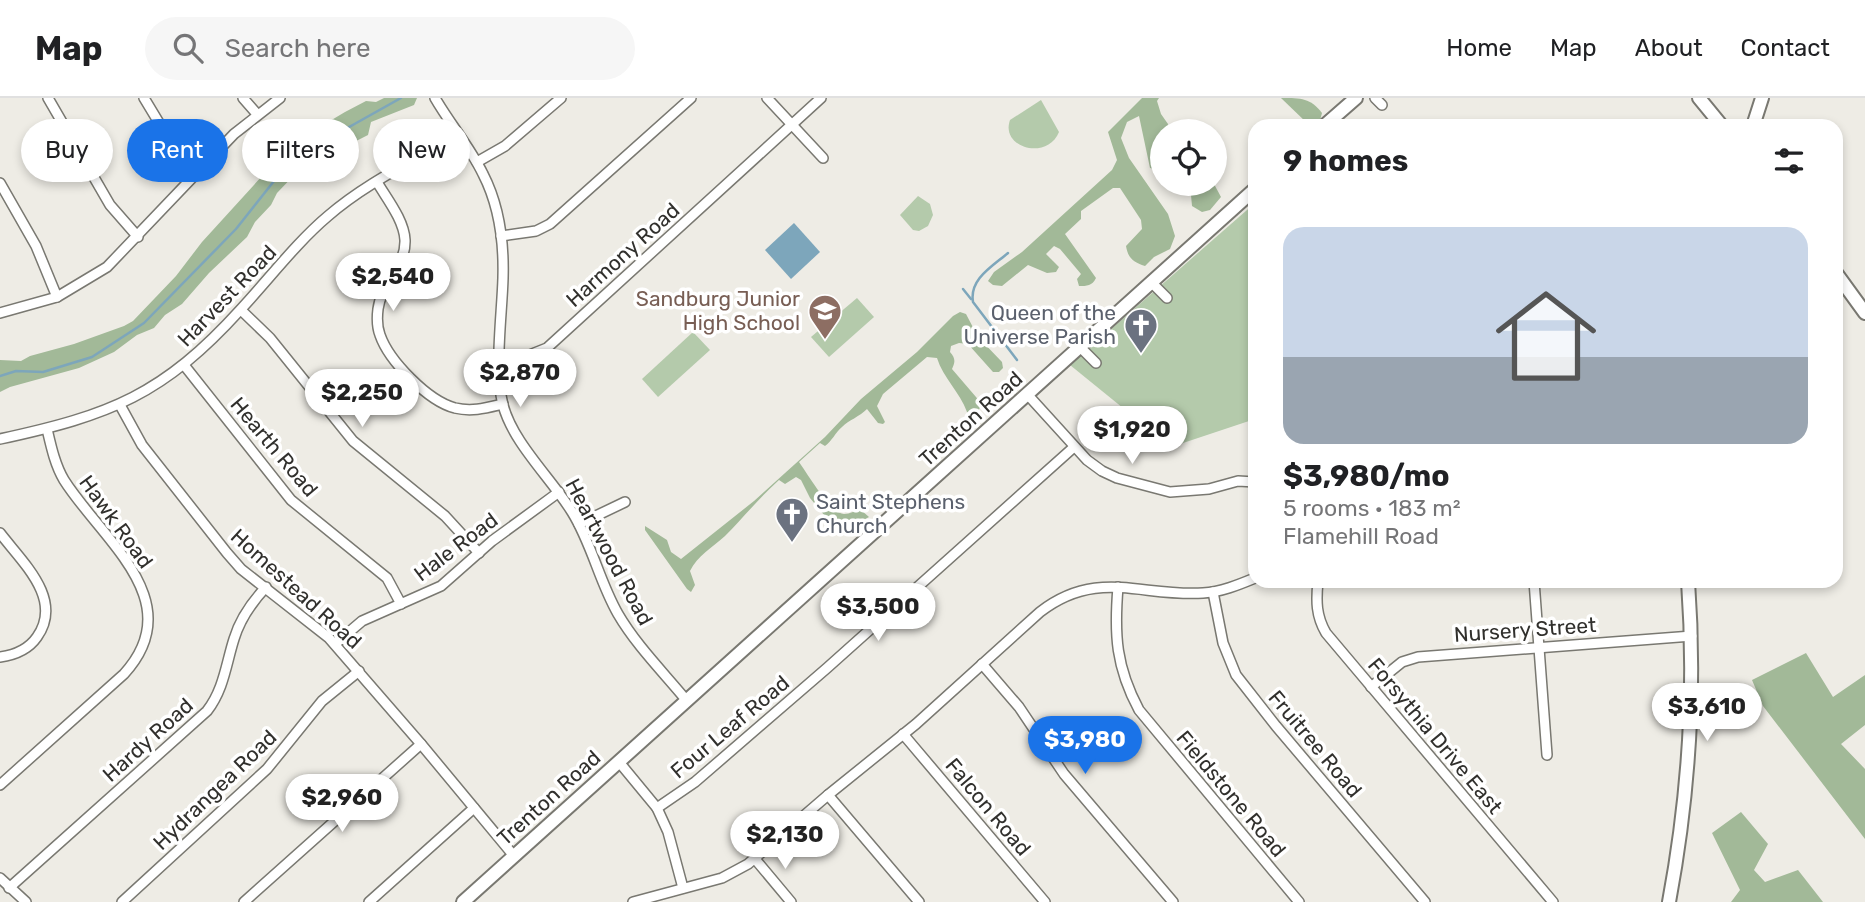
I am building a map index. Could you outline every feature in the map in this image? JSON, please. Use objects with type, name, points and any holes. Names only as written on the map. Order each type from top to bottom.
[{"type":"main road","points":[[1332,119],[1356,98]]},
{"type":"main road","points":[[1699,98],[1716,119]]},
{"type":"main road","points":[[1755,119],[1762,98]]},
{"type":"main road","name":"Trenton Road","points":[[463,902],[1248,194]]},
{"type":"main road","points":[[1843,282],[1864,310]]},
{"type":"main road","points":[[1669,902],[1689,762],[1692,636],[1689,588]]},
{"type":"street","points":[[48,98],[110,205],[138,237]]},
{"type":"street","points":[[144,98],[157,119]]},
{"type":"street","points":[[243,98],[257,114]]},
{"type":"street","points":[[228,141],[257,114],[280,98]]},
{"type":"street","name":"Heartwood Road","points":[[435,98],[448,119]]},
{"type":"street","points":[[477,162],[505,146],[561,98]]},
{"type":"street","points":[[501,236],[536,231],[550,224],[691,98]]},
{"type":"street","points":[[767,98],[822,158]]},
{"type":"street","name":"Harmony Road","points":[[500,359],[522,358],[547,348],[821,98]]},
{"type":"street","name":"Heartwood Road","points":[[470,152],[490,188],[501,236],[503,274],[500,359],[503,404],[517,435],[579,524],[621,619],[687,701]]},
{"type":"street","points":[[0,313],[57,297],[107,267],[190,182]]},
{"type":"street","points":[[377,182],[396,214],[405,241],[401,260],[379,305],[378,327],[383,342],[411,379],[441,403],[470,410],[503,404]]},
{"type":"street","name":"Harvest Road","points":[[0,439],[80,420],[120,405],[158,384],[184,365],[241,310],[325,219],[377,182]]},
{"type":"street","points":[[0,183],[36,246],[57,297]]},
{"type":"street","points":[[1151,282],[1167,299]]},
{"type":"street","points":[[241,310],[270,338],[353,442],[446,516],[479,553]]},
{"type":"street","points":[[1080,347],[1096,363]]},
{"type":"street","name":"Hearth Road","points":[[184,365],[291,500],[387,578],[401,604]]},
{"type":"street","points":[[1027,394],[1074,447],[1102,471],[1156,489],[1188,492],[1229,482],[1248,482]]},
{"type":"street","name":"Homestead Road","points":[[120,405],[142,444],[226,553],[241,569],[305,617],[335,644],[514,856]]},
{"type":"street","name":"Hawk Road","points":[[0,785],[124,674],[139,655],[148,625],[147,603],[141,585],[122,555],[64,479],[47,429]]},
{"type":"street","name":"Four Leaf Road","points":[[657,808],[695,782],[827,668],[1074,447]]},
{"type":"street","name":"Hale Road","points":[[335,644],[362,621],[441,586],[479,553],[559,492]]},
{"type":"street","points":[[579,524],[625,502]]},
{"type":"street","points":[[0,533],[43,591],[47,615],[40,634],[27,648],[0,657]]},
{"type":"street","points":[[633,902],[722,878],[755,859],[828,794],[903,734],[1040,611],[1059,598],[1094,587],[1213,592],[1248,580]]},
{"type":"street","name":"Hardy Road","points":[[9,888],[207,710],[220,692],[234,639],[243,618],[266,587]]},
{"type":"street","name":"Fieldstone Road","points":[[1118,587],[1115,625],[1118,652],[1125,680],[1139,710],[1299,902]]},
{"type":"street","name":"Forsythia Drive East","points":[[1317,588],[1316,606],[1321,624],[1553,902]]},
{"type":"street","points":[[1534,588],[1547,755]]},
{"type":"street","name":"Fruitree Road","points":[[1213,592],[1223,643],[1236,675],[1425,902]]},
{"type":"street","name":"Nursery Street","points":[[1371,687],[1408,659],[1442,653],[1692,636]]},
{"type":"street","points":[[982,664],[1019,707],[1064,774],[1173,902]]},
{"type":"street","name":"Hydrangea Road","points":[[122,902],[267,769],[322,701],[359,671]]},
{"type":"street","name":"Falcon Road","points":[[903,734],[1045,902]]},
{"type":"street","points":[[244,902],[421,744]]},
{"type":"street","points":[[618,762],[657,808],[668,832],[683,888]]},
{"type":"street","points":[[828,794],[919,902]]},
{"type":"street","points":[[369,902],[474,808]]},
{"type":"street","points":[[755,859],[792,902]]},
{"type":"street","points":[[0,878],[26,902]]},
{"type":"green space","points":[[384,98],[417,98],[414,105],[373,119],[368,135],[359,140],[359,119],[333,119],[366,101],[376,102]]},
{"type":"green space","points":[[1142,98],[1159,98],[1157,101],[1164,119],[1150,119],[1150,168],[1139,116],[1127,122],[1121,138],[1129,158],[1150,188],[1150,196],[1155,196],[1168,214],[1175,236],[1170,249],[1154,257],[1145,266],[1132,259],[1126,246],[1142,229],[1141,220],[1120,188],[1113,188],[1081,211],[1081,219],[1065,234],[1096,278],[1091,284],[1079,286],[1077,279],[1081,274],[1060,249],[1054,246],[1046,254],[1059,267],[1056,272],[1047,273],[1028,265],[1002,286],[993,285],[988,281],[994,272],[1022,252],[1112,170],[1117,160],[1108,132]]},
{"type":"green space","points":[[1281,98],[1309,102],[1322,113],[1320,119],[1303,119]]},
{"type":"green space","points":[[1041,100],[1059,132],[1053,141],[1045,146],[1036,148],[1018,144],[1009,130],[1010,120]]},
{"type":"green space","points":[[257,182],[288,182],[255,222],[247,237],[209,273],[182,304],[165,315],[154,328],[137,335],[114,352],[79,368],[0,392],[0,360],[21,361],[133,321],[176,276],[202,242]]},
{"type":"green space","points":[[918,196],[930,204],[933,215],[928,226],[919,231],[913,230],[900,215]]},
{"type":"green space","points":[[1191,196],[1221,197],[1210,210],[1202,212],[1192,206]]},
{"type":"green space","points":[[1248,209],[1248,421],[1171,447],[1070,365]]},
{"type":"green space","points":[[857,298],[874,317],[829,357],[811,337]]},
{"type":"green space","points":[[960,312],[966,314],[978,337],[1002,362],[1003,368],[999,372],[993,372],[968,344],[951,346],[950,352],[954,360],[952,369],[982,404],[977,413],[973,415],[967,412],[937,358],[927,357],[883,394],[877,406],[885,422],[883,424],[878,423],[867,409],[840,429],[825,446],[820,443],[799,462],[826,500],[839,512],[846,514],[861,510],[869,517],[839,533],[810,498],[801,480],[796,477],[785,484],[779,480],[697,561],[690,571],[695,585],[691,592],[687,589],[645,530],[645,526],[667,540],[671,552],[681,559],[754,501],[825,437],[861,399]]},
{"type":"green space","points":[[693,332],[710,350],[658,397],[642,379]]},
{"type":"green space","points":[[1806,653],[1833,697],[1865,675],[1865,725],[1841,744],[1865,769],[1865,839],[1763,706],[1752,680]]},
{"type":"green space","points":[[1741,812],[1768,844],[1754,870],[1765,882],[1798,870],[1823,902],[1731,902],[1740,890],[1712,833]]},
{"type":"water","points":[[794,223],[820,252],[791,279],[765,250]]},
{"type":"waterway","points":[[0,376],[16,371],[43,372],[92,357],[144,323],[236,229],[278,176],[317,145],[401,98]]},
{"type":"waterway","points":[[1008,253],[978,280],[973,302],[1017,360]]},
{"type":"waterway","points":[[963,289],[971,299]]},
{"type":"place","name":"Sandburg Junior High School","points":[[825,341]]},
{"type":"place","name":"Queen of the Universe Parish","points":[[1141,355]]},
{"type":"place","name":"Saint Stephens Church","points":[[792,544]]}]
